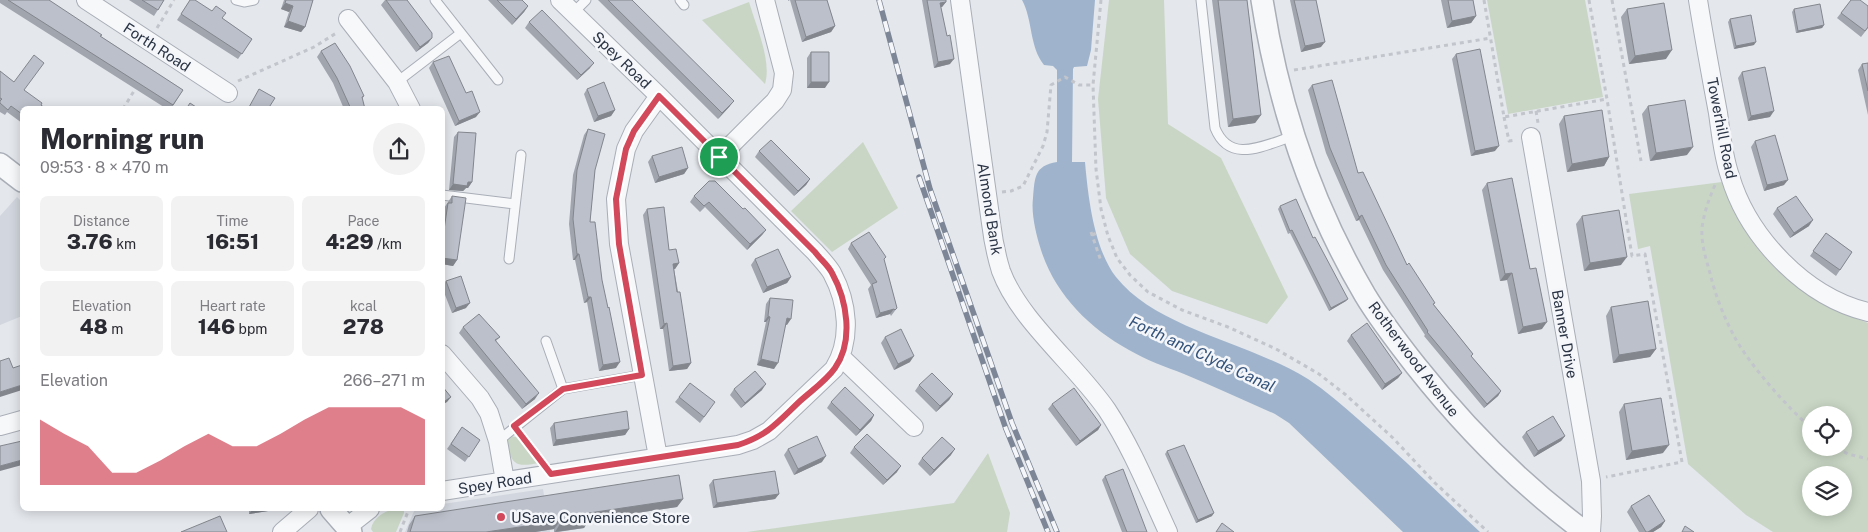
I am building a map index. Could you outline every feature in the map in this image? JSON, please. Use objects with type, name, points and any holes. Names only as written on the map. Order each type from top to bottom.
[{"type":"street","name":"Forth Road","points":[[86,0],[225,91]]},
{"type":"street","name":"Spey Road","points":[[445,491],[738,445],[753,440],[770,431],[827,377],[841,358],[846,341],[846,315],[832,272],[815,252],[659,96],[560,0]]},
{"type":"street","points":[[719,157],[775,101],[782,90],[784,73],[765,0]]},
{"type":"street","name":"Almond Bank","points":[[960,0],[996,253],[1002,272],[1014,296],[1031,319],[1091,388],[1125,438],[1168,532]]},
{"type":"street","name":"Rotherwood Avenue","points":[[1262,0],[1276,73],[1294,136],[1336,240],[1365,295],[1388,329],[1439,395],[1475,436],[1541,498],[1585,532]]},
{"type":"street","name":"Towerhill Road","points":[[1698,0],[1728,170],[1734,188],[1754,227],[1778,257],[1804,281],[1818,290],[1868,312]]},
{"type":"street","points":[[350,21],[397,82],[409,106]]},
{"type":"street","points":[[658,458],[619,244],[616,199],[626,149],[634,131],[659,96]]},
{"type":"street","name":"Banner Drive","points":[[1530,137],[1591,480],[1591,532]]},
{"type":"street","points":[[0,164],[20,179]]},
{"type":"street","points":[[445,357],[480,398],[489,413],[498,441],[505,481]]},
{"type":"street","points":[[841,358],[914,427]]},
{"type":"street","points":[[0,426],[20,421]]},
{"type":"street","points":[[282,532],[307,511]]},
{"type":"street","points":[[333,511],[349,529],[368,511]]},
{"type":"lane","points":[[236,0],[244,2],[254,0]]},
{"type":"lane","points":[[435,0],[498,80]]},
{"type":"lane","points":[[573,13],[586,0]]},
{"type":"lane","points":[[1201,0],[1215,128],[1219,137],[1234,150],[1244,150],[1294,136]]},
{"type":"lane","points":[[397,82],[461,33]]},
{"type":"lane","points":[[509,259],[520,155]]},
{"type":"lane","points":[[445,195],[515,204]]},
{"type":"lane","points":[[546,342],[563,389]]},
{"type":"lane","points":[[498,441],[514,426],[563,389],[642,375]]},
{"type":"path","points":[[149,41],[174,0]]},
{"type":"path","points":[[1101,0],[1093,85],[1096,160],[1101,209],[1108,236],[1117,258],[1130,275],[1148,292],[1182,310],[1228,327],[1276,349],[1319,374],[1346,395],[1393,438],[1435,484],[1488,532]]},
{"type":"path","points":[[1484,0],[1504,117],[1607,99]]},
{"type":"path","points":[[1589,0],[1632,256],[1645,254],[1682,462],[1591,480]]},
{"type":"path","points":[[1612,0],[1641,161]]},
{"type":"path","points":[[225,91],[314,47],[350,21]]},
{"type":"path","points":[[1276,73],[1491,38]]},
{"type":"path","points":[[987,194],[1019,188],[1027,180],[1044,146],[1051,84],[1065,77],[1079,85],[1093,85]]},
{"type":"path","points":[[125,106],[141,79]]},
{"type":"path","points":[[1728,170],[1717,180],[1706,204],[1702,229],[1704,254],[1715,291],[1733,335],[1748,357],[1802,418]]},
{"type":"path","points":[[1097,233],[1091,234],[1102,261]]},
{"type":"path","points":[[514,426],[551,474]]},
{"type":"path","points":[[1852,455],[1868,459]]},
{"type":"path","points":[[400,532],[408,511]]},
{"type":"shaded area","points":[[17,197],[20,200],[20,317],[0,325],[0,216]]},
{"type":"shaded area","points":[[543,489],[550,532],[405,532],[414,511],[445,511],[445,504]]},
{"type":"green space","points":[[1109,0],[1164,0],[1168,124],[1221,158],[1288,297],[1267,324],[1172,291],[1130,254],[1106,198],[1098,99]]},
{"type":"green space","points":[[1487,0],[1585,0],[1603,97],[1508,114]]},
{"type":"green space","points":[[749,2],[765,54],[767,75],[765,84],[702,20]]},
{"type":"green space","points":[[863,142],[898,208],[832,252],[791,211]]},
{"type":"green space","points":[[1722,182],[1741,224],[1766,259],[1780,273],[1811,297],[1868,323],[1868,532],[1773,532],[1746,515],[1688,464],[1650,246],[1638,249],[1629,194]]},
{"type":"green space","points":[[511,436],[520,438],[540,463],[520,464],[513,461],[508,444],[508,438]]},
{"type":"green space","points":[[988,453],[1010,513],[1007,532],[747,532],[954,503]]},
{"type":"green space","points":[[404,511],[396,532],[373,532],[371,529],[372,525],[376,519],[386,512]]},
{"type":"water","name":"Forth and Clyde Canal","points":[[1022,0],[1095,0],[1091,50],[1087,66],[1074,67],[1073,69],[1072,162],[1085,162],[1090,206],[1097,237],[1108,265],[1116,277],[1134,295],[1155,310],[1180,323],[1285,366],[1308,379],[1340,403],[1374,433],[1480,532],[1403,532],[1289,423],[1275,414],[1136,354],[1100,331],[1075,308],[1064,295],[1047,266],[1034,224],[1035,178],[1044,166],[1057,162],[1057,70],[1053,66],[1044,65],[1039,58]]},
{"type":"building","points":[[8,0],[49,0],[183,90],[173,105]]},
{"type":"building","points":[[142,0],[164,0],[158,10]]},
{"type":"building","points":[[190,0],[195,0],[212,11],[216,6],[226,13],[222,18],[252,39],[242,54],[181,14]]},
{"type":"building","points":[[286,0],[313,0],[305,27],[288,21],[293,6],[285,3]]},
{"type":"building","points":[[386,0],[407,0],[432,33],[432,38],[420,47]]},
{"type":"building","points":[[497,0],[522,0],[528,6],[516,19]]},
{"type":"building","points":[[608,0],[632,0],[734,101],[722,113]]},
{"type":"building","points":[[795,0],[827,0],[835,26],[806,37]]},
{"type":"building","points":[[927,0],[946,0],[946,2],[940,3],[947,36],[950,35],[954,59],[938,62]]},
{"type":"building","points":[[1218,0],[1247,0],[1261,115],[1233,119]]},
{"type":"building","points":[[1294,0],[1316,0],[1325,42],[1305,46]]},
{"type":"building","points":[[1448,0],[1473,0],[1476,16],[1452,21]]},
{"type":"building","points":[[1851,0],[1860,0],[1868,6],[1868,27],[1865,31],[1841,13]]},
{"type":"building","points":[[1664,3],[1672,50],[1635,56],[1627,9]]},
{"type":"building","points":[[1820,4],[1824,25],[1798,31],[1794,9]]},
{"type":"building","points":[[542,10],[594,63],[581,75],[529,22]]},
{"type":"building","points":[[1751,15],[1756,42],[1736,46],[1730,19]]},
{"type":"building","points":[[335,43],[350,66],[364,96],[362,97],[364,106],[350,106],[337,78],[321,51]]},
{"type":"building","points":[[1480,49],[1499,146],[1475,151],[1456,54]]},
{"type":"building","points":[[811,52],[829,52],[829,82],[811,82]]},
{"type":"building","points":[[34,55],[44,63],[24,90],[42,103],[42,106],[20,106],[20,113],[11,106],[8,110],[0,103],[2,99],[0,98],[0,71],[14,82]]},
{"type":"building","points":[[449,56],[466,93],[472,91],[480,112],[459,121],[433,62]]},
{"type":"building","points":[[1868,63],[1868,91],[1862,64]]},
{"type":"building","points":[[1765,67],[1774,111],[1751,116],[1742,72]]},
{"type":"building","points":[[1332,80],[1358,173],[1363,172],[1407,265],[1409,263],[1435,303],[1433,304],[1473,354],[1471,356],[1501,391],[1487,404],[1427,332],[1386,265],[1362,215],[1359,217],[1330,148],[1312,85]]},
{"type":"building","points":[[604,82],[615,110],[598,116],[587,89]]},
{"type":"building","points":[[259,89],[275,98],[270,106],[250,106]]},
{"type":"building","points":[[1685,100],[1693,147],[1656,153],[1648,106]]},
{"type":"building","points":[[1602,110],[1609,157],[1572,164],[1564,116]]},
{"type":"building","points":[[588,129],[605,134],[595,170],[590,222],[595,222],[602,280],[620,362],[603,365],[591,297],[588,297],[579,254],[577,254],[573,219],[577,170]]},
{"type":"building","points":[[458,132],[476,133],[472,182],[468,182],[467,186],[453,184]]},
{"type":"building","points":[[1775,135],[1788,180],[1767,185],[1755,141]]},
{"type":"building","points":[[771,140],[810,179],[798,191],[759,151]]},
{"type":"building","points":[[682,147],[688,168],[659,177],[652,156]]},
{"type":"building","points":[[1512,178],[1530,269],[1536,268],[1547,322],[1523,327],[1512,273],[1505,274],[1487,183]]},
{"type":"building","points":[[709,181],[715,181],[766,230],[750,244],[709,202],[704,206],[694,196]]},
{"type":"building","points":[[452,196],[466,198],[457,260],[445,258],[445,223],[448,203],[452,203]]},
{"type":"building","points":[[1796,196],[1813,220],[1794,233],[1777,208]]},
{"type":"building","points":[[1296,199],[1313,238],[1315,237],[1348,299],[1331,308],[1292,230],[1290,231],[1280,206]]},
{"type":"building","points":[[664,207],[669,250],[676,249],[679,263],[673,264],[677,292],[680,292],[691,363],[673,366],[667,323],[664,324],[647,209]]},
{"type":"building","points":[[1619,210],[1627,257],[1590,263],[1582,216]]},
{"type":"building","points":[[869,232],[886,257],[884,259],[897,308],[895,310],[880,313],[872,284],[877,282],[851,243]]},
{"type":"building","points":[[1826,233],[1852,252],[1840,270],[1813,251]]},
{"type":"building","points":[[778,249],[791,277],[767,287],[755,259]]},
{"type":"building","points":[[461,276],[470,303],[456,308],[446,281]]},
{"type":"building","points":[[770,298],[793,300],[791,319],[787,318],[778,363],[761,359],[770,317],[768,316]]},
{"type":"building","points":[[1648,301],[1656,349],[1619,355],[1611,307]]},
{"type":"building","points":[[479,314],[500,337],[495,340],[539,393],[526,404],[463,327]]},
{"type":"building","points":[[1367,323],[1402,373],[1385,384],[1351,335]]},
{"type":"building","points":[[901,329],[914,356],[898,364],[885,337]]},
{"type":"building","points":[[9,358],[13,368],[20,366],[20,386],[0,392],[0,361]]},
{"type":"building","points":[[755,371],[766,384],[745,403],[734,389]]},
{"type":"building","points":[[932,373],[953,394],[940,406],[919,385]]},
{"type":"building","points":[[690,383],[715,402],[704,417],[679,397]]},
{"type":"building","points":[[845,387],[874,415],[860,430],[831,402]]},
{"type":"building","points":[[1074,388],[1101,425],[1080,441],[1052,404]]},
{"type":"building","points":[[445,390],[451,397],[445,401]]},
{"type":"building","points":[[1661,398],[1669,445],[1632,451],[1624,404]]},
{"type":"building","points":[[627,411],[629,429],[556,440],[554,423]]},
{"type":"building","points":[[1553,416],[1565,436],[1538,451],[1526,432]]},
{"type":"building","points":[[462,427],[480,440],[469,457],[451,444]]},
{"type":"building","points":[[867,434],[901,466],[887,480],[854,447]]},
{"type":"building","points":[[817,436],[826,456],[798,469],[788,449]]},
{"type":"building","points":[[942,437],[955,449],[934,470],[922,458]]},
{"type":"building","points":[[20,441],[20,461],[0,466],[0,446]]},
{"type":"building","points":[[1184,445],[1214,513],[1198,520],[1167,451]]},
{"type":"building","points":[[1123,469],[1147,532],[1127,532],[1105,476]]},
{"type":"building","points":[[775,471],[779,494],[717,503],[713,480]]},
{"type":"building","points":[[679,475],[683,499],[589,513],[590,519],[560,524],[560,521],[486,532],[410,532],[415,516]]},
{"type":"building","points":[[1649,495],[1665,521],[1646,532],[1631,506]]},
{"type":"building","points":[[220,516],[227,532],[181,532]]},
{"type":"building","points":[[1222,523],[1234,532],[1216,532]]},
{"type":"building","points":[[1685,526],[1694,532],[1682,532]]},
{"type":"railway","points":[[879,0],[930,189],[1012,423],[1057,532]]},
{"type":"railway","points":[[919,177],[1006,429],[1048,532]]},
{"type":"place","name":"USave Convenience Store","points":[[501,517]]},
{"type":"route","points":[[659,96],[719,157],[815,252],[832,272],[846,315],[846,341],[841,358],[827,377],[770,431],[753,440],[738,445],[551,474],[514,426],[563,389],[642,375],[616,218],[616,199],[620,175],[626,149],[634,131],[659,96]]}]
